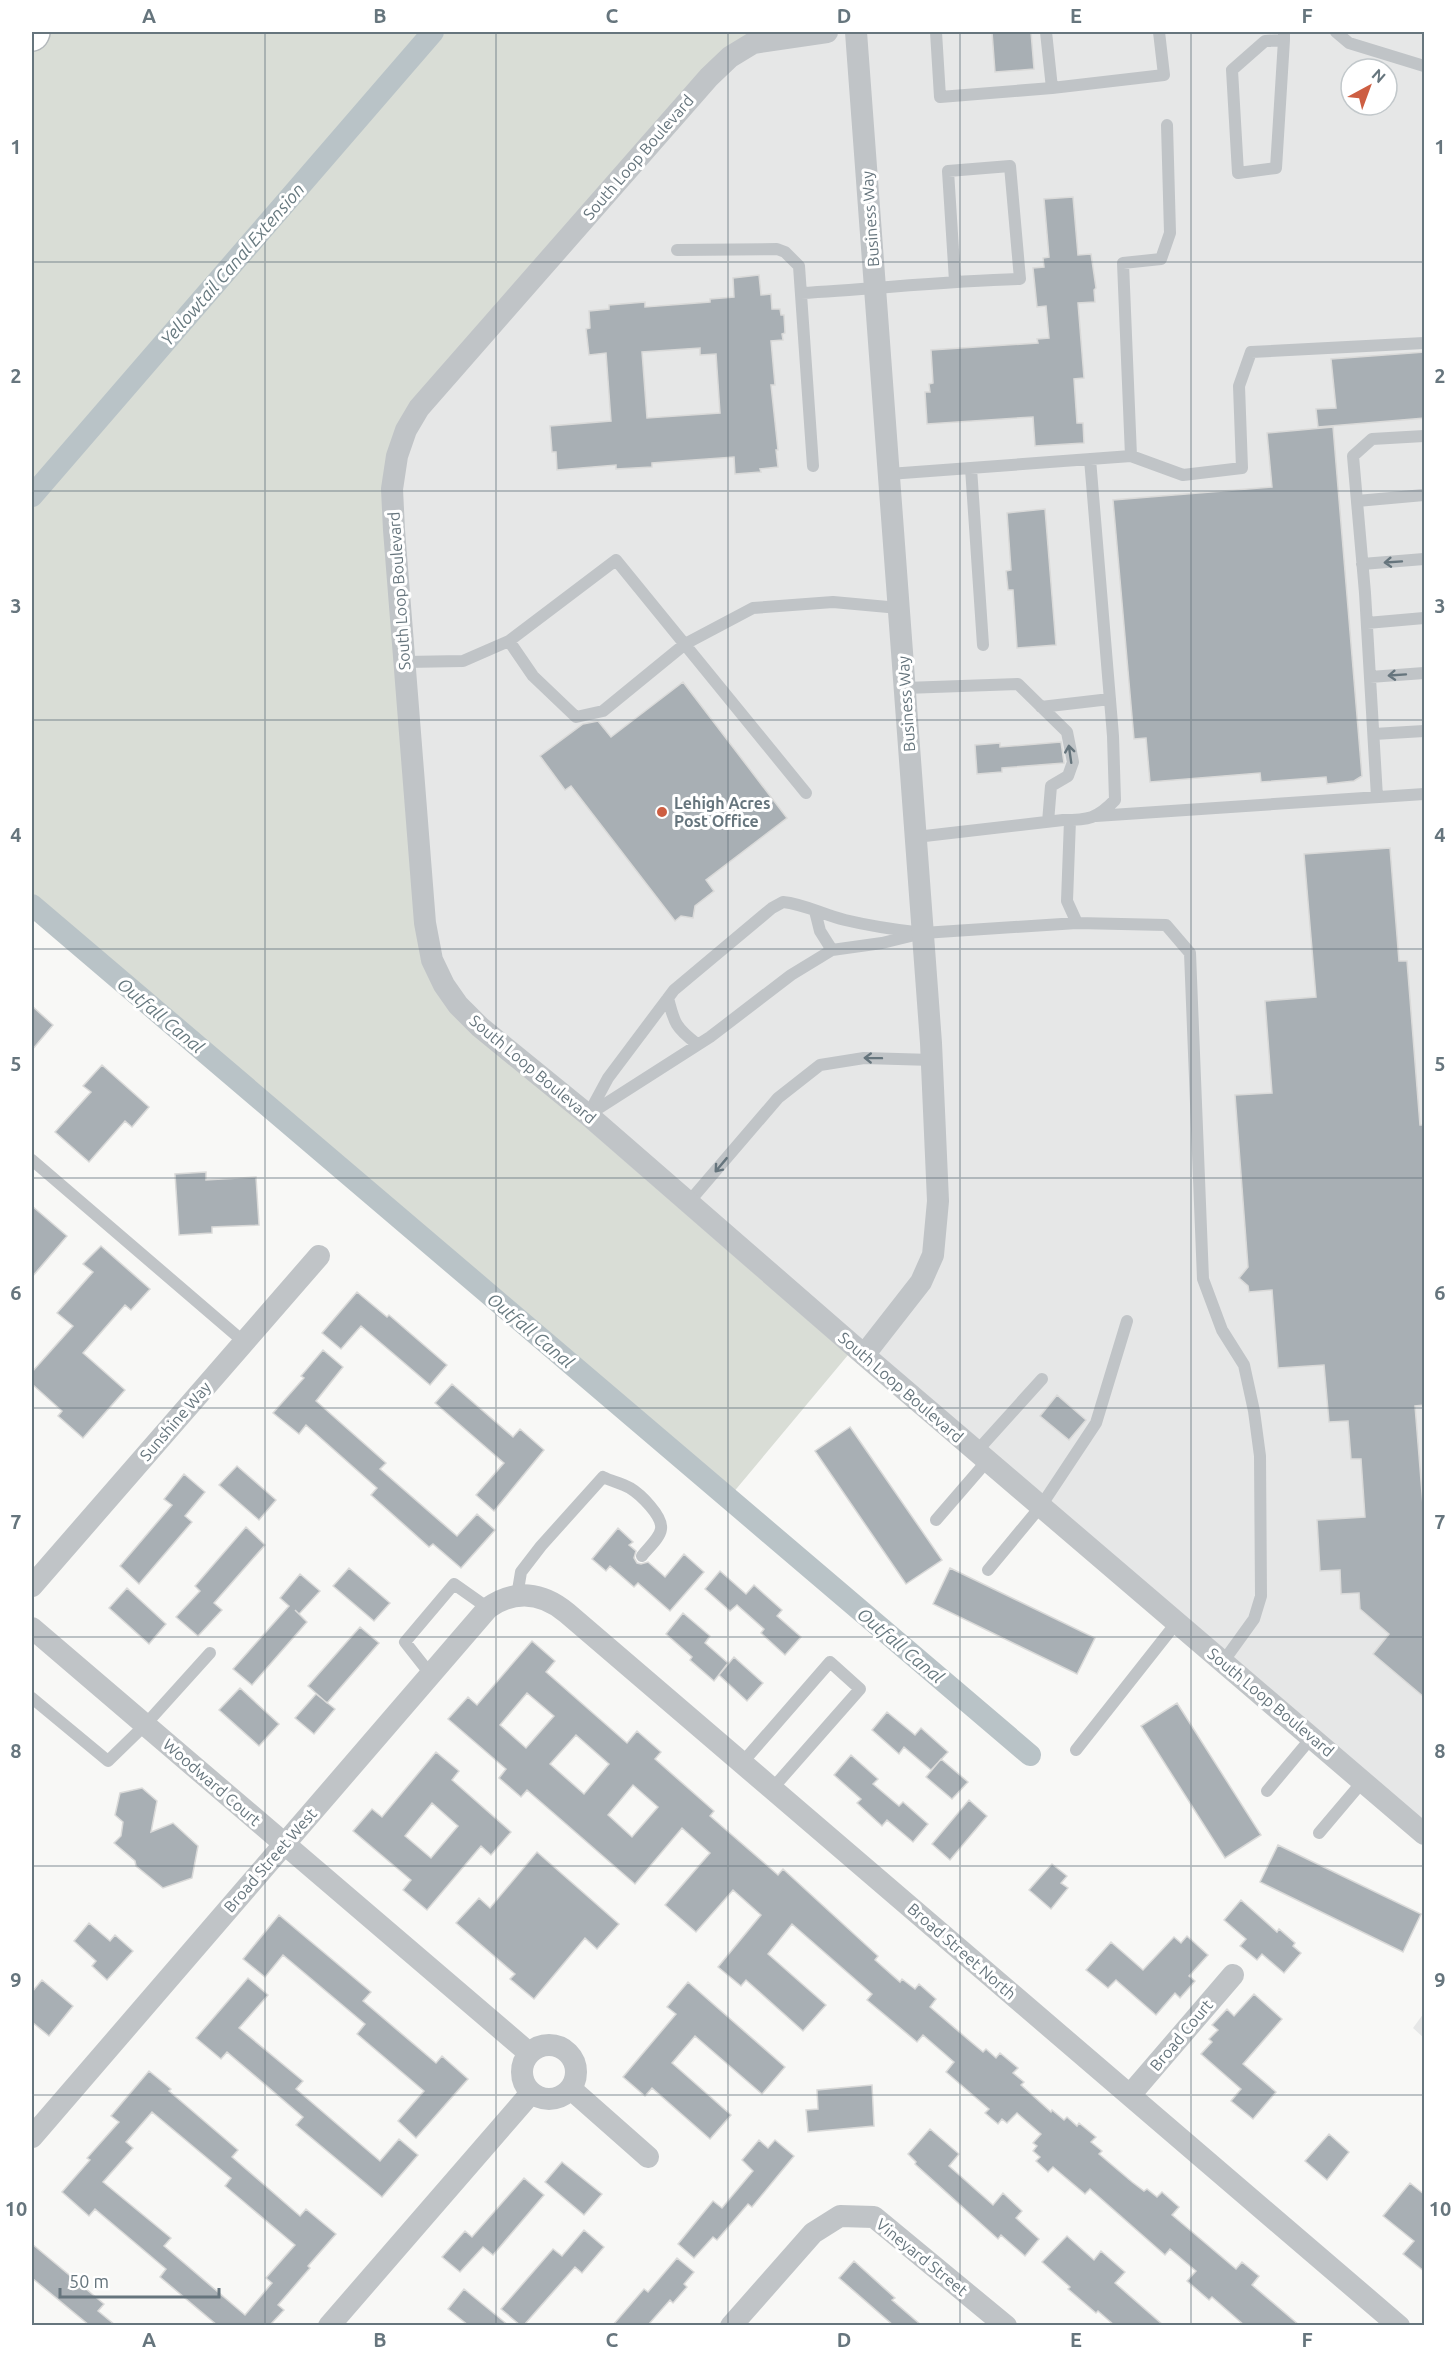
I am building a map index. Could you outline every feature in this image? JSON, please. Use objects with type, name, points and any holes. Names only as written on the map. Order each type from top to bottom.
[{"type":"street","name":"South Loop Boulevard","points":[[827,32],[753,43],[730,57],[693,95],[419,408],[406,430],[397,456],[392,489],[425,923],[432,960],[444,985],[458,1005],[473,1020],[588,1114],[864,1355],[1425,1834]]},
{"type":"street","name":"Business Way","points":[[856,32],[932,1060],[938,1201],[933,1255],[921,1282],[864,1355]]},
{"type":"street","name":"Sunshine Way","points":[[32,1586],[319,1256]]},
{"type":"street","name":"Broad Street North","points":[[517,1596],[536,1595],[554,1602],[1399,2325]]},
{"type":"street","name":"Broad Street West","points":[[32,2137],[488,1608],[502,1598],[517,1596]]},
{"type":"street","name":"Woodward Court","points":[[32,1628],[529,2053]]},
{"type":"street","name":"Broad Court","points":[[1130,2095],[1233,1974]]},
{"type":"street","points":[[545,2045],[562,2049],[574,2062],[576,2071],[571,2089],[557,2098],[548,2099],[531,2093],[522,2078],[524,2060],[529,2053],[545,2045]]},
{"type":"street","points":[[571,2089],[648,2157]]},
{"type":"street","points":[[328,2325],[531,2093]]},
{"type":"street","name":"Vineyard Street","points":[[731,2325],[813,2233],[840,2216],[874,2217],[1006,2325]]},
{"type":"lane","points":[[936,32],[940,97],[1052,88],[1164,75],[1159,32]]},
{"type":"lane","points":[[1047,32],[1052,88]]},
{"type":"lane","points":[[1336,32],[1349,43],[1425,66]]},
{"type":"lane","points":[[1284,36],[1276,168],[1238,172],[1232,70],[1265,41],[1284,36]]},
{"type":"lane","points":[[1131,456],[1123,262],[1161,260],[1170,233],[1167,125]]},
{"type":"lane","points":[[801,293],[876,289],[955,281],[1020,279],[1010,166],[948,171],[955,281]]},
{"type":"lane","points":[[677,250],[777,249],[785,252],[799,267],[813,466]]},
{"type":"lane","points":[[889,474],[1131,456],[1183,475],[1242,468],[1239,386],[1251,352],[1425,343]]},
{"type":"lane","points":[[1377,797],[1367,623],[1353,456],[1372,439],[1425,436]]},
{"type":"lane","points":[[916,837],[1085,820],[1103,814],[1115,800],[1110,699],[1090,459]]},
{"type":"lane","points":[[971,468],[983,645]]},
{"type":"lane","points":[[1357,501],[1425,495]]},
{"type":"lane","points":[[1362,564],[1425,559]]},
{"type":"lane","points":[[405,662],[463,661],[509,641],[616,560],[806,793]]},
{"type":"lane","points":[[509,641],[533,676],[576,717],[603,711],[685,644],[753,608],[833,602],[899,608]]},
{"type":"lane","points":[[1367,623],[1425,618]]},
{"type":"lane","points":[[1370,677],[1425,673]]},
{"type":"lane","points":[[905,688],[1018,684],[1067,732],[1072,762],[1068,776],[1051,786],[1048,822]]},
{"type":"lane","points":[[1041,707],[1110,699]]},
{"type":"lane","points":[[1374,734],[1425,731]]},
{"type":"lane","points":[[1096,816],[1424,794],[1425,800]]},
{"type":"lane","points":[[1070,820],[1067,901],[1077,923]]},
{"type":"lane","points":[[588,1114],[608,1078],[674,990],[772,908],[783,902],[801,904],[815,911],[846,920],[923,933]]},
{"type":"lane","points":[[815,911],[820,931],[832,950]]},
{"type":"lane","points":[[588,1114],[710,1037],[791,975],[832,950],[882,943],[923,933],[1077,923],[1166,925],[1190,953],[1203,1279],[1222,1330],[1244,1365],[1254,1411],[1260,1456],[1261,1596],[1254,1618],[1223,1662]]},
{"type":"lane","points":[[668,998],[678,1030],[697,1044]]},
{"type":"lane","points":[[688,1203],[778,1098],[820,1065],[864,1058],[932,1060]]},
{"type":"lane","points":[[32,1160],[244,1342]]},
{"type":"lane","points":[[988,1570],[1041,1506],[1096,1423],[1127,1321]]},
{"type":"lane","points":[[936,1520],[1042,1379]]},
{"type":"lane","points":[[517,1596],[521,1572],[541,1546],[603,1477],[630,1488],[650,1505],[660,1520],[662,1527],[660,1534],[642,1556]]},
{"type":"lane","points":[[431,1675],[405,1642],[454,1584],[488,1608]]},
{"type":"lane","points":[[1076,1750],[1177,1622]]},
{"type":"lane","points":[[32,1698],[108,1761],[145,1725],[210,1653]]},
{"type":"lane","points":[[742,1763],[830,1662],[860,1689],[772,1789]]},
{"type":"lane","points":[[1267,1791],[1312,1737]]},
{"type":"lane","points":[[1319,1833],[1363,1781]]},
{"type":"shaded area","points":[[48,32],[761,32],[397,425],[422,963],[581,1123],[848,1355],[732,1494],[32,894],[32,50]]},
{"type":"shaded area","points":[[827,32],[1424,32],[1424,1834],[480,1027],[432,960],[394,530],[406,430],[730,57]]},
{"type":"shaded area","points":[[1424,2013],[1424,2038],[1413,2028]]},
{"type":"building","points":[[992,32],[1031,32],[1034,69],[995,72]]},
{"type":"building","points":[[1073,197],[1078,255],[1091,254],[1096,288],[1094,290],[1095,302],[1078,303],[1084,378],[1074,379],[1077,423],[1083,423],[1084,443],[1035,446],[1033,417],[927,424],[925,392],[930,392],[929,384],[933,383],[931,350],[1038,343],[1037,339],[1049,338],[1046,306],[1037,307],[1033,268],[1044,267],[1043,258],[1049,257],[1044,199]]},
{"type":"building","points":[[759,275],[761,295],[771,294],[772,309],[780,309],[781,315],[784,315],[783,340],[771,341],[775,385],[771,385],[778,467],[760,469],[761,472],[735,474],[734,457],[652,463],[652,467],[616,469],[616,465],[557,470],[556,452],[552,452],[550,426],[611,421],[606,353],[589,355],[586,329],[590,328],[589,311],[609,309],[609,305],[645,302],[645,307],[710,302],[710,299],[734,297],[733,278]],"holes":[[[700,348],[700,355],[716,354],[720,413],[647,418],[642,352]]]},
{"type":"building","points":[[1425,352],[1425,418],[1318,427],[1316,409],[1336,408],[1331,359]]},
{"type":"building","points":[[1333,427],[1362,776],[1354,781],[1327,784],[1326,777],[1261,782],[1260,773],[1150,782],[1146,738],[1134,739],[1113,500],[1272,487],[1267,433]]},
{"type":"building","points":[[1045,509],[1056,645],[1017,648],[1013,590],[1008,590],[1006,571],[1011,570],[1007,513]]},
{"type":"building","points":[[683,682],[787,818],[706,880],[714,891],[695,906],[693,918],[681,916],[675,921],[571,786],[565,790],[540,756],[583,724],[598,721],[611,737]]},
{"type":"building","points":[[1061,742],[1064,763],[1002,768],[1002,772],[977,774],[975,745],[1000,743],[1000,747]]},
{"type":"building","points":[[1390,848],[1399,961],[1407,961],[1420,1125],[1425,1125],[1425,1405],[1415,1406],[1425,1530],[1425,1698],[1373,1654],[1389,1634],[1360,1609],[1359,1593],[1341,1594],[1340,1570],[1320,1571],[1317,1520],[1365,1517],[1361,1459],[1351,1459],[1348,1421],[1329,1422],[1324,1365],[1278,1368],[1272,1290],[1249,1292],[1248,1286],[1239,1278],[1248,1267],[1235,1095],[1272,1093],[1265,1001],[1316,997],[1304,854]]},
{"type":"building","points":[[32,1006],[53,1025],[32,1050]]},
{"type":"building","points":[[102,1065],[149,1107],[132,1127],[125,1121],[89,1162],[55,1132],[91,1092],[83,1086]]},
{"type":"building","points":[[206,1172],[206,1180],[256,1177],[259,1225],[212,1227],[212,1233],[179,1235],[175,1174]]},
{"type":"building","points":[[32,1206],[67,1236],[32,1277]]},
{"type":"building","points":[[101,1246],[150,1289],[131,1310],[125,1305],[83,1353],[125,1390],[83,1438],[58,1416],[62,1411],[32,1384],[32,1372],[73,1326],[57,1313],[93,1272],[83,1264]]},
{"type":"building","points":[[357,1292],[387,1317],[389,1315],[447,1365],[430,1385],[361,1326],[341,1349],[322,1333]]},
{"type":"building","points":[[323,1350],[343,1367],[316,1401],[386,1463],[380,1469],[457,1536],[477,1514],[495,1530],[461,1568],[433,1544],[429,1547],[371,1495],[377,1488],[306,1425],[299,1434],[273,1413],[304,1378],[301,1376]]},
{"type":"building","points":[[452,1384],[513,1437],[520,1429],[544,1450],[494,1511],[476,1495],[504,1463],[435,1403]]},
{"type":"building","points":[[1057,1395],[1086,1420],[1069,1440],[1040,1416]]},
{"type":"building","points":[[850,1427],[942,1560],[906,1584],[815,1451]]},
{"type":"building","points":[[237,1466],[276,1500],[259,1520],[219,1485]]},
{"type":"building","points":[[184,1474],[205,1492],[185,1516],[192,1522],[139,1584],[120,1566],[172,1505],[164,1499]]},
{"type":"building","points":[[246,1527],[265,1545],[214,1603],[222,1610],[198,1636],[176,1617],[200,1591],[195,1586]]},
{"type":"building","points":[[618,1528],[633,1542],[629,1545],[636,1551],[634,1558],[637,1563],[648,1562],[665,1577],[684,1554],[704,1572],[670,1611],[638,1583],[634,1587],[610,1566],[606,1571],[592,1559]]},
{"type":"building","points":[[349,1568],[390,1603],[374,1621],[333,1586]]},
{"type":"building","points":[[950,1568],[1095,1638],[1077,1674],[933,1604]]},
{"type":"building","points":[[720,1571],[746,1594],[754,1585],[782,1610],[777,1616],[801,1637],[785,1655],[761,1633],[764,1629],[737,1605],[730,1611],[705,1589]]},
{"type":"building","points":[[300,1574],[320,1591],[299,1614],[307,1622],[252,1685],[233,1669],[289,1606],[280,1598]]},
{"type":"building","points":[[127,1588],[166,1624],[149,1644],[109,1608]]},
{"type":"building","points":[[683,1613],[710,1636],[705,1643],[728,1663],[714,1681],[666,1634]]},
{"type":"building","points":[[360,1627],[379,1643],[327,1703],[308,1686]]},
{"type":"building","points":[[532,1641],[555,1661],[546,1672],[627,1743],[637,1731],[661,1752],[655,1759],[714,1811],[710,1816],[778,1875],[783,1869],[878,1956],[875,1960],[900,1982],[902,1979],[915,1989],[919,1984],[936,1999],[930,2007],[983,2052],[986,2049],[996,2058],[1000,2053],[1018,2068],[1013,2073],[1024,2082],[1021,2085],[1051,2112],[1052,2110],[1064,2120],[1067,2117],[1077,2126],[1079,2123],[1096,2137],[1091,2142],[1102,2151],[1099,2154],[1132,2182],[1157,2197],[1162,2192],[1179,2207],[1172,2215],[1236,2269],[1242,2262],[1259,2276],[1252,2285],[1299,2325],[1244,2325],[1212,2297],[1209,2300],[1187,2281],[1196,2271],[1170,2249],[1165,2255],[1090,2189],[1085,2194],[1053,2167],[1048,2172],[1036,2161],[1040,2157],[1033,2151],[1037,2146],[1033,2143],[1041,2134],[1017,2113],[1007,2123],[1002,2119],[998,2124],[985,2113],[989,2109],[946,2072],[954,2062],[923,2035],[917,2042],[867,2000],[872,1994],[792,1924],[768,1954],[826,2005],[803,2031],[746,1980],[741,1986],[718,1967],[761,1915],[733,1890],[696,1932],[665,1905],[710,1853],[682,1828],[635,1884],[527,1790],[521,1797],[499,1778],[506,1769],[448,1719],[468,1697],[477,1705]],"holes":[[[527,1693],[554,1716],[526,1748],[500,1725]],[[576,1735],[609,1764],[584,1794],[550,1764]],[[633,1785],[658,1807],[632,1837],[608,1815]]]},
{"type":"building","points":[[734,1657],[763,1683],[747,1701],[719,1675]]},
{"type":"building","points":[[240,1688],[279,1724],[259,1746],[219,1710]]},
{"type":"building","points":[[316,1694],[335,1709],[314,1734],[295,1718]]},
{"type":"building","points":[[1177,1703],[1261,1835],[1225,1858],[1141,1726]]},
{"type":"building","points":[[887,1712],[915,1735],[921,1728],[948,1752],[931,1770],[904,1747],[899,1754],[872,1730]]},
{"type":"building","points":[[436,1752],[459,1771],[452,1780],[511,1832],[491,1855],[481,1846],[427,1910],[403,1890],[411,1880],[353,1831],[372,1809],[382,1817]],"holes":[[[432,1803],[458,1826],[431,1858],[405,1836]]]},
{"type":"building","points":[[851,1755],[878,1779],[873,1784],[899,1806],[903,1802],[928,1824],[913,1842],[887,1820],[882,1826],[857,1803],[861,1799],[834,1775]]},
{"type":"building","points":[[941,1759],[968,1782],[952,1799],[926,1777]]},
{"type":"building","points":[[142,1788],[157,1801],[151,1832],[173,1823],[198,1846],[192,1878],[163,1888],[136,1866],[135,1861],[114,1843],[121,1836],[123,1822],[115,1815],[120,1793]]},
{"type":"building","points":[[969,1800],[987,1816],[950,1860],[932,1844]]},
{"type":"building","points":[[1278,1845],[1421,1914],[1403,1952],[1260,1882]]},
{"type":"building","points":[[537,1852],[619,1924],[597,1949],[585,1938],[534,1999],[510,1979],[515,1974],[456,1923],[479,1898],[490,1908]]},
{"type":"building","points":[[1052,1864],[1067,1876],[1061,1883],[1068,1888],[1051,1909],[1029,1890]]},
{"type":"building","points":[[1241,1900],[1277,1932],[1279,1929],[1295,1943],[1293,1946],[1301,1953],[1284,1973],[1262,1954],[1257,1960],[1240,1946],[1246,1939],[1224,1920]]},
{"type":"building","points":[[279,1915],[371,1992],[363,2001],[436,2063],[442,2056],[468,2079],[416,2138],[398,2121],[424,2091],[357,2034],[365,2024],[283,1955],[265,1977],[243,1959]]},
{"type":"building","points":[[89,1923],[110,1941],[115,1935],[133,1951],[107,1980],[92,1966],[96,1961],[74,1941]]},
{"type":"building","points":[[1187,1936],[1208,1955],[1189,1976],[1195,1981],[1180,1998],[1175,1993],[1156,2015],[1116,1980],[1108,1988],[1086,1970],[1111,1942],[1143,1970],[1174,1937],[1181,1943]]},
{"type":"building","points":[[248,1978],[268,1995],[239,2028],[303,2081],[296,2089],[380,2161],[399,2139],[418,2155],[382,2197],[296,2125],[303,2117],[227,2052],[221,2059],[196,2038]]},
{"type":"building","points":[[42,1980],[73,2006],[49,2036],[32,2022],[32,1992]]},
{"type":"building","points":[[688,1982],[785,2067],[762,2094],[695,2036],[672,2063],[731,2115],[710,2139],[652,2088],[645,2096],[623,2077],[676,2014],[667,2007]]},
{"type":"building","points":[[1254,1994],[1282,2019],[1243,2064],[1276,2092],[1253,2119],[1231,2101],[1241,2089],[1201,2054],[1212,2042],[1209,2039],[1218,2030],[1212,2025],[1227,2009],[1234,2016]]},
{"type":"building","points":[[149,2071],[238,2150],[232,2157],[300,2216],[306,2209],[336,2234],[278,2305],[284,2310],[270,2325],[217,2325],[160,2277],[166,2269],[95,2209],[89,2216],[62,2192],[90,2160],[87,2158],[119,2122],[111,2116]],"holes":[[[152,2112],[231,2178],[225,2186],[295,2245],[266,2278],[272,2283],[245,2315],[164,2246],[171,2238],[103,2182],[133,2148],[126,2142]]]},
{"type":"building","points":[[872,2085],[874,2126],[808,2132],[806,2110],[818,2109],[817,2090]]},
{"type":"building","points":[[930,2129],[959,2154],[949,2166],[993,2205],[1003,2193],[1022,2211],[1016,2218],[1039,2239],[1025,2256],[1001,2235],[998,2239],[915,2164],[916,2162],[908,2154]]},
{"type":"building","points":[[1329,2134],[1349,2152],[1327,2180],[1305,2161]]},
{"type":"building","points":[[759,2140],[768,2148],[775,2140],[794,2156],[752,2207],[748,2204],[717,2240],[713,2237],[694,2258],[678,2244],[713,2201],[722,2208],[753,2171],[742,2160]]},
{"type":"building","points":[[562,2162],[602,2194],[584,2215],[545,2182]]},
{"type":"building","points":[[524,2178],[544,2195],[493,2255],[483,2247],[460,2272],[442,2257],[465,2231],[472,2237]]},
{"type":"building","points":[[1410,2183],[1425,2195],[1425,2272],[1403,2254],[1414,2241],[1383,2216]]},
{"type":"building","points":[[584,2230],[604,2247],[582,2273],[575,2267],[524,2325],[520,2325],[501,2309],[553,2249],[562,2256]]},
{"type":"building","points":[[1067,2236],[1094,2260],[1101,2251],[1125,2272],[1115,2283],[1163,2325],[1114,2325],[1068,2289],[1070,2287],[1042,2262]]},
{"type":"building","points":[[32,2244],[104,2304],[98,2311],[115,2325],[89,2325],[32,2278]]},
{"type":"building","points":[[677,2258],[694,2272],[684,2284],[687,2287],[673,2303],[670,2300],[648,2325],[613,2325],[644,2289],[648,2292]]},
{"type":"building","points":[[854,2261],[895,2298],[892,2300],[921,2325],[893,2325],[839,2278]]},
{"type":"building","points":[[464,2289],[508,2325],[468,2325],[448,2309]]},
{"type":"waterway","name":"Yellowtail Canal Extension","points":[[32,496],[433,32]]},
{"type":"waterway","name":"Outfall Canal","points":[[32,905],[1030,1755]]},
{"type":"place","name":"Lehigh Acres Post Office","points":[[662,812]]}]
